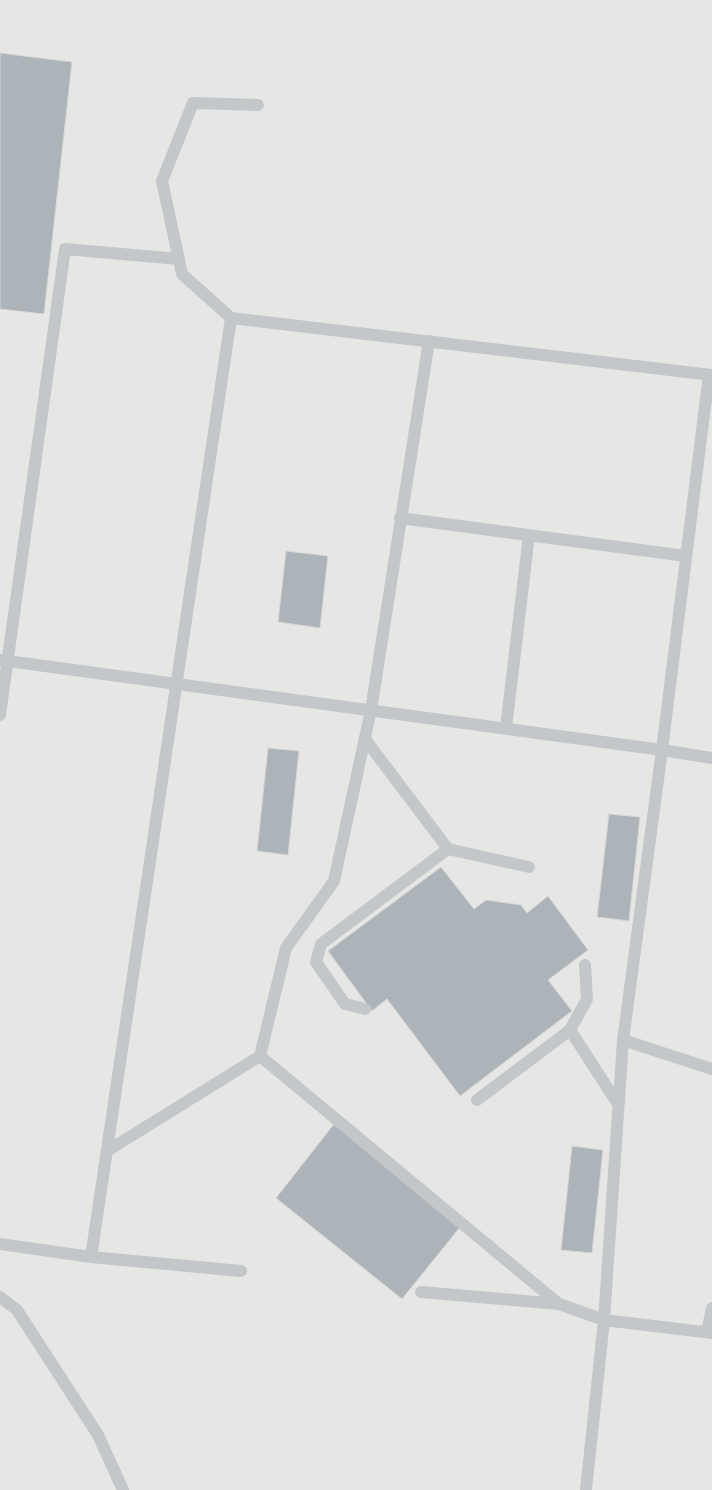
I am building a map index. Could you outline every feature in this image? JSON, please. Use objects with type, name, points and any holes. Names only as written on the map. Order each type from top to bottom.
[{"type":"lane","points":[[258,105],[193,103],[162,181],[182,274],[232,318],[710,375],[623,1040],[604,1320],[586,1490]]},
{"type":"lane","points":[[0,715],[4,660],[64,249],[179,259]]},
{"type":"lane","points":[[90,1257],[232,318]]},
{"type":"lane","points":[[107,1150],[260,1056],[286,948],[334,881],[371,710],[429,341]]},
{"type":"lane","points":[[400,518],[686,556]]},
{"type":"lane","points":[[506,728],[529,535]]},
{"type":"lane","points":[[4,660],[712,758]]},
{"type":"lane","points":[[365,739],[448,848],[529,867]]},
{"type":"lane","points":[[365,1009],[344,1004],[316,962],[321,944],[448,848]]},
{"type":"lane","points":[[476,1100],[570,1030],[587,999],[585,965]]},
{"type":"lane","points":[[570,1030],[618,1104]]},
{"type":"lane","points":[[623,1040],[712,1069]]},
{"type":"lane","points":[[260,1056],[559,1304]]},
{"type":"lane","points":[[0,1244],[90,1257],[241,1271]]},
{"type":"lane","points":[[421,1292],[559,1304],[604,1320],[710,1333],[712,1308]]},
{"type":"lane","points":[[0,1297],[17,1310],[98,1435],[124,1490]]},
{"type":"shaded area","points":[[0,0],[712,0],[712,1490],[0,1490]]},
{"type":"building","points":[[0,53],[72,62],[44,314],[0,309]]},
{"type":"building","points":[[286,551],[328,556],[320,628],[278,622]]},
{"type":"building","points":[[268,748],[299,751],[288,855],[257,851]]},
{"type":"building","points":[[609,814],[640,817],[629,921],[597,917]]},
{"type":"building","points":[[441,867],[474,909],[486,900],[521,905],[527,913],[548,896],[588,950],[548,980],[572,1011],[460,1096],[387,999],[372,1011],[328,951]]},
{"type":"building","points":[[334,1124],[461,1226],[402,1299],[276,1198]]},
{"type":"building","points":[[572,1146],[603,1150],[592,1253],[561,1250]]}]
